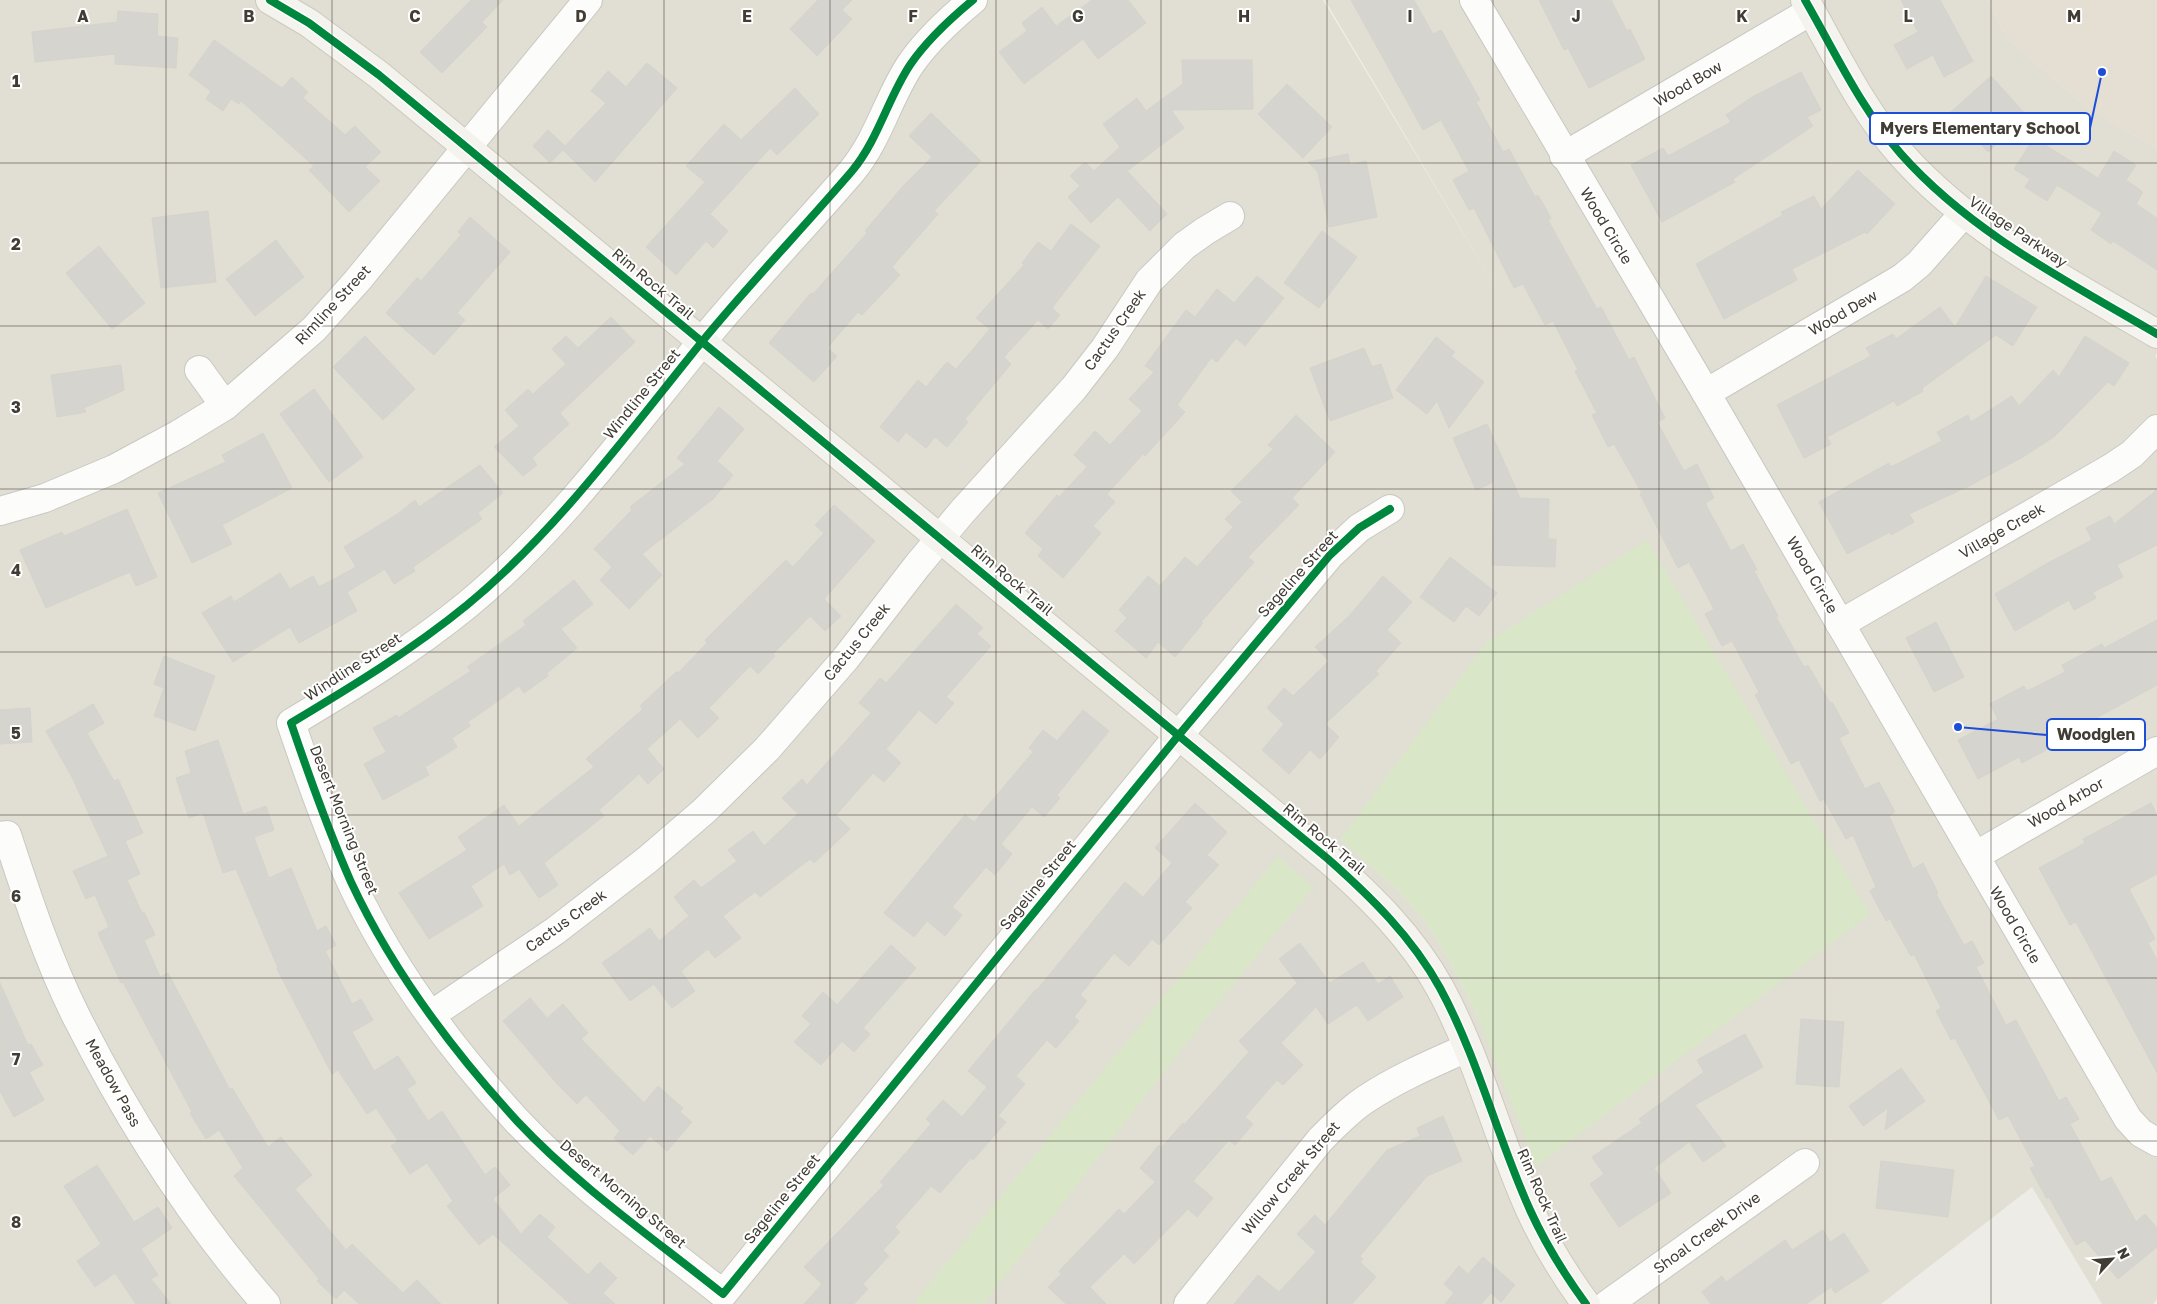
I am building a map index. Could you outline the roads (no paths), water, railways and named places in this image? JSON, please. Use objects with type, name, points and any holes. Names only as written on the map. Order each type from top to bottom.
[{"type":"street","name":"Rim Rock Trail","points":[[270,0],[309,23],[352,53],[1328,859],[1386,915],[1414,947],[1439,986],[1467,1048],[1530,1210],[1557,1262],[1586,1304]]},
{"type":"street","name":"Rimline Street","points":[[0,511],[45,498],[114,469],[179,434],[225,406],[314,329],[357,281],[588,0]]},
{"type":"street","name":"Windline Street","points":[[291,723],[357,684],[466,606],[503,573],[569,505],[702,343],[854,168],[872,140],[910,66],[935,35],[974,0]]},
{"type":"street","name":"Wood Circle","points":[[1474,0],[1564,156],[1706,393],[2128,1119],[2141,1133],[2157,1142]]},
{"type":"street","name":"Wood Bow","points":[[1564,156],[1808,6]]},
{"type":"street","name":"Village Parkway","points":[[1808,6],[1855,89],[1875,120],[1901,154],[1939,193],[2017,252],[2157,334]]},
{"type":"street","name":"Wood Dew","points":[[1706,393],[1902,278],[1919,264],[1941,241],[1964,213]]},
{"type":"street","name":"Cactus Creek","points":[[431,1015],[555,931],[648,860],[704,811],[767,749],[846,658],[940,539],[1074,388],[1105,348],[1149,281],[1166,263],[1205,231],[1230,216]]},
{"type":"street","points":[[199,370],[225,406]]},
{"type":"street","name":"Village Creek","points":[[1840,624],[2111,468],[2132,454],[2157,429]]},
{"type":"street","name":"Sageline Street","points":[[723,1294],[1178,736],[1330,555],[1359,528],[1390,509]]},
{"type":"street","name":"Desert Morning Street","points":[[291,723],[318,800],[352,883],[395,963],[465,1060],[518,1122],[580,1180],[723,1294]]},
{"type":"street","name":"Wood Arbor","points":[[1975,856],[2157,750]]},
{"type":"street","name":"Meadow Pass","points":[[3,836],[33,915],[76,1015],[146,1143],[172,1183],[238,1272],[266,1304]]},
{"type":"street","name":"Willow Creek Street","points":[[1188,1304],[1320,1140],[1341,1119],[1365,1100],[1390,1084],[1467,1048]]},
{"type":"street","name":"Shoal Creek Drive","points":[[1608,1304],[1805,1163]]},
{"type":"place","name":"Myers Elementary School","points":[[2102,72]]},
{"type":"place","name":"Woodglen","points":[[1958,727]]}]
